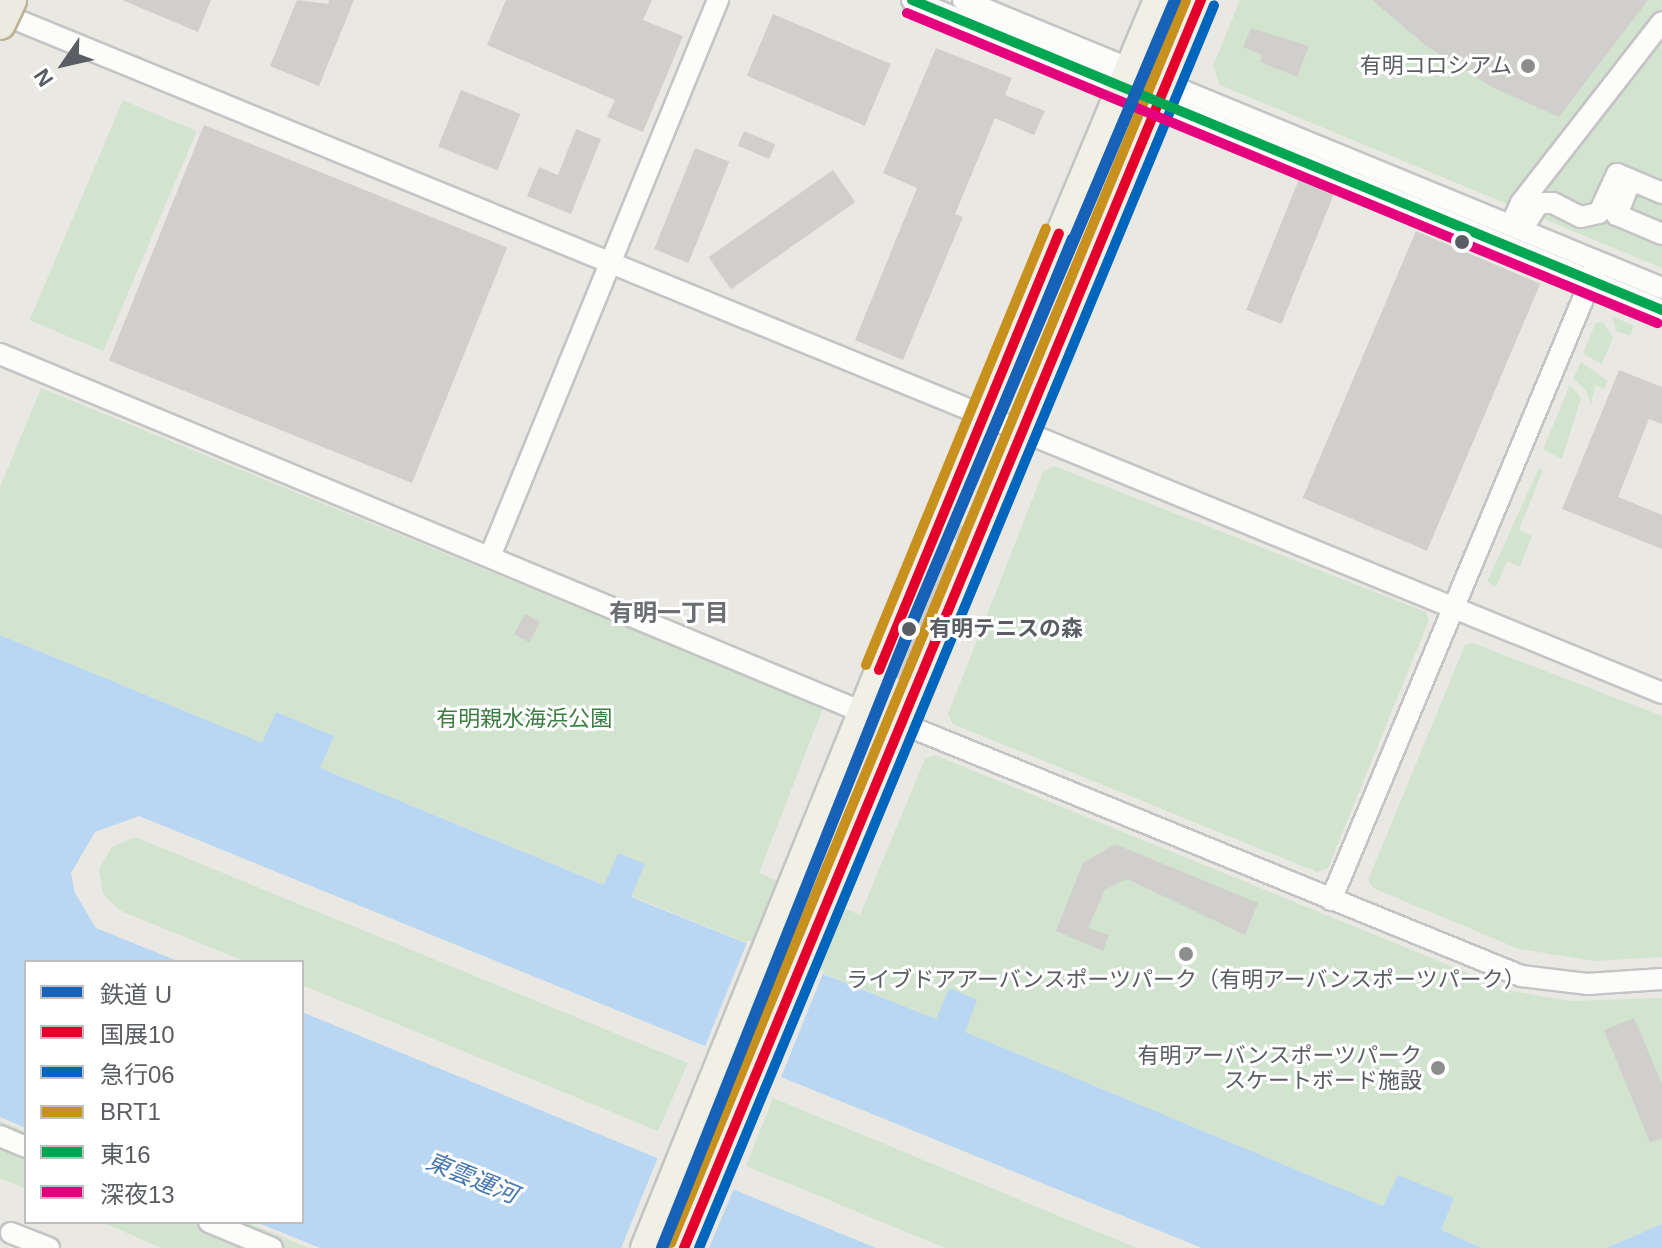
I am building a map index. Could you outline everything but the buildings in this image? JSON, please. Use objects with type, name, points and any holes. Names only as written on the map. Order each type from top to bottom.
[{"type":"highway","points":[[0,24],[11,0]]},
{"type":"main road","points":[[644,1248],[938,525],[1157,0]]},
{"type":"main road","points":[[684,1248],[1201,0]]},
{"type":"street","points":[[491,554],[718,0]]},
{"type":"street","points":[[912,0],[1519,224],[1662,288]]},
{"type":"street","points":[[963,0],[1124,77]]},
{"type":"street","points":[[0,13],[613,260],[1662,693]]},
{"type":"street","points":[[1519,224],[1521,203],[1662,22]]},
{"type":"street","points":[[1164,93],[1662,310]]},
{"type":"street","points":[[1519,224],[1539,203],[1589,217],[1604,207],[1617,174],[1662,193]]},
{"type":"street","points":[[1631,180],[1617,215],[1662,234]]},
{"type":"street","points":[[1331,900],[1457,607],[1598,260]]},
{"type":"street","points":[[0,354],[491,554],[862,712]]},
{"type":"street","points":[[903,724],[1521,976],[1587,984],[1662,979]]},
{"type":"street","points":[[0,1136],[24,1146]]},
{"type":"street","points":[[214,1224],[272,1248]]},
{"type":"street","points":[[11,1235],[49,1248]]},
{"type":"green space","points":[[1240,0],[1662,0],[1662,268],[1220,85],[1213,66]]},
{"type":"green space","points":[[123,100],[197,131],[103,351],[30,320]]},
{"type":"green space","points":[[1612,316],[1634,326],[1630,335],[1616,332]]},
{"type":"green space","points":[[1602,321],[1613,337],[1602,364],[1583,354],[1595,324]]},
{"type":"green space","points":[[1581,362],[1608,381],[1604,389],[1595,385],[1591,404],[1586,390],[1573,379]]},
{"type":"green space","points":[[1570,385],[1581,398],[1562,459],[1543,449]]},
{"type":"green space","name":"有明親水海浜公園","points":[[41,388],[823,708],[759,873],[860,915],[925,759],[935,755],[1512,991],[1569,1001],[1662,998],[1662,1224],[1606,1248],[1482,1248],[1441,1230],[1454,1198],[1384,1207],[965,1032],[976,1000],[949,989],[936,1019],[631,896],[644,863],[605,885],[320,768],[333,736],[263,744],[0,635],[0,487]]},
{"type":"green space","points":[[1054,466],[1426,612],[1429,620],[1328,868],[1317,872],[953,724],[948,714],[1043,472]]},
{"type":"green space","points":[[1539,468],[1543,470],[1519,530],[1532,536],[1520,567],[1507,561],[1496,587],[1487,582]]},
{"type":"green space","points":[[1473,643],[1662,716],[1662,957],[1594,961],[1519,949],[1373,888],[1368,880],[1465,645]]},
{"type":"green space","points":[[135,837],[688,1063],[658,1131],[304,986],[304,960],[241,960],[121,911],[103,894],[99,869],[112,847]]},
{"type":"green space","points":[[773,1098],[1137,1248],[945,1248],[746,1166]]},
{"type":"green space","points":[[0,1121],[24,1131],[24,1188],[0,1178]]},
{"type":"green space","points":[[107,1224],[251,1224],[309,1248],[161,1248]]},
{"type":"water","points":[[0,635],[262,743],[276,712],[334,736],[320,768],[604,885],[618,853],[645,864],[631,897],[936,1019],[949,988],[977,1000],[965,1032],[1383,1206],[1398,1175],[1454,1198],[1441,1230],[1482,1248],[1202,1248],[139,816],[95,832],[71,873],[75,893],[96,928],[175,960],[24,960],[24,1127],[0,1117]]},
{"type":"water","name":"東雲運河","points":[[304,1013],[876,1248],[320,1248],[261,1224],[304,1224]]},
{"type":"water","points":[[1662,1224],[1662,1248],[1606,1248]]},
{"type":"pier","points":[[748,940],[824,971],[780,1079],[704,1048]]},
{"type":"pier","points":[[659,1155],[735,1186],[709,1248],[621,1248]]},
{"type":"rail line","name":"U","points":[[662,1248],[909,630],[1175,0]]},
{"type":"transit line","name":"東16","points":[[912,0],[1662,310]]},
{"type":"transit line","name":"BRT1","points":[[671,1243],[1186,0]]},
{"type":"transit line","name":"国展10","points":[[684,1248],[1201,0]]},
{"type":"transit line","name":"急行06","points":[[699,1248],[1214,5]]},
{"type":"transit line","name":"深夜13","points":[[907,13],[1657,323]]},
{"type":"transit line","name":"BRT1","points":[[866,665],[1046,229]]},
{"type":"transit line","name":"国展10","points":[[879,670],[1059,234]]},
{"type":"transit line","name":"急行06","points":[[892,675],[1072,239]]},
{"type":"place","name":"有明コロシアム","points":[[1528,66]]},
{"type":"place","name":"有明テニスの森","points":[[909,629]]},
{"type":"place","name":"ライブドアアーバンスポーツパーク（有明アーバンスポーツパーク）","points":[[1186,954]]},
{"type":"place","name":"有明アーバンスポーツパーク スケートボード施設","points":[[1438,1068]]},
{"type":"district","name":"有明一丁目","points":[[669,613]]}]
